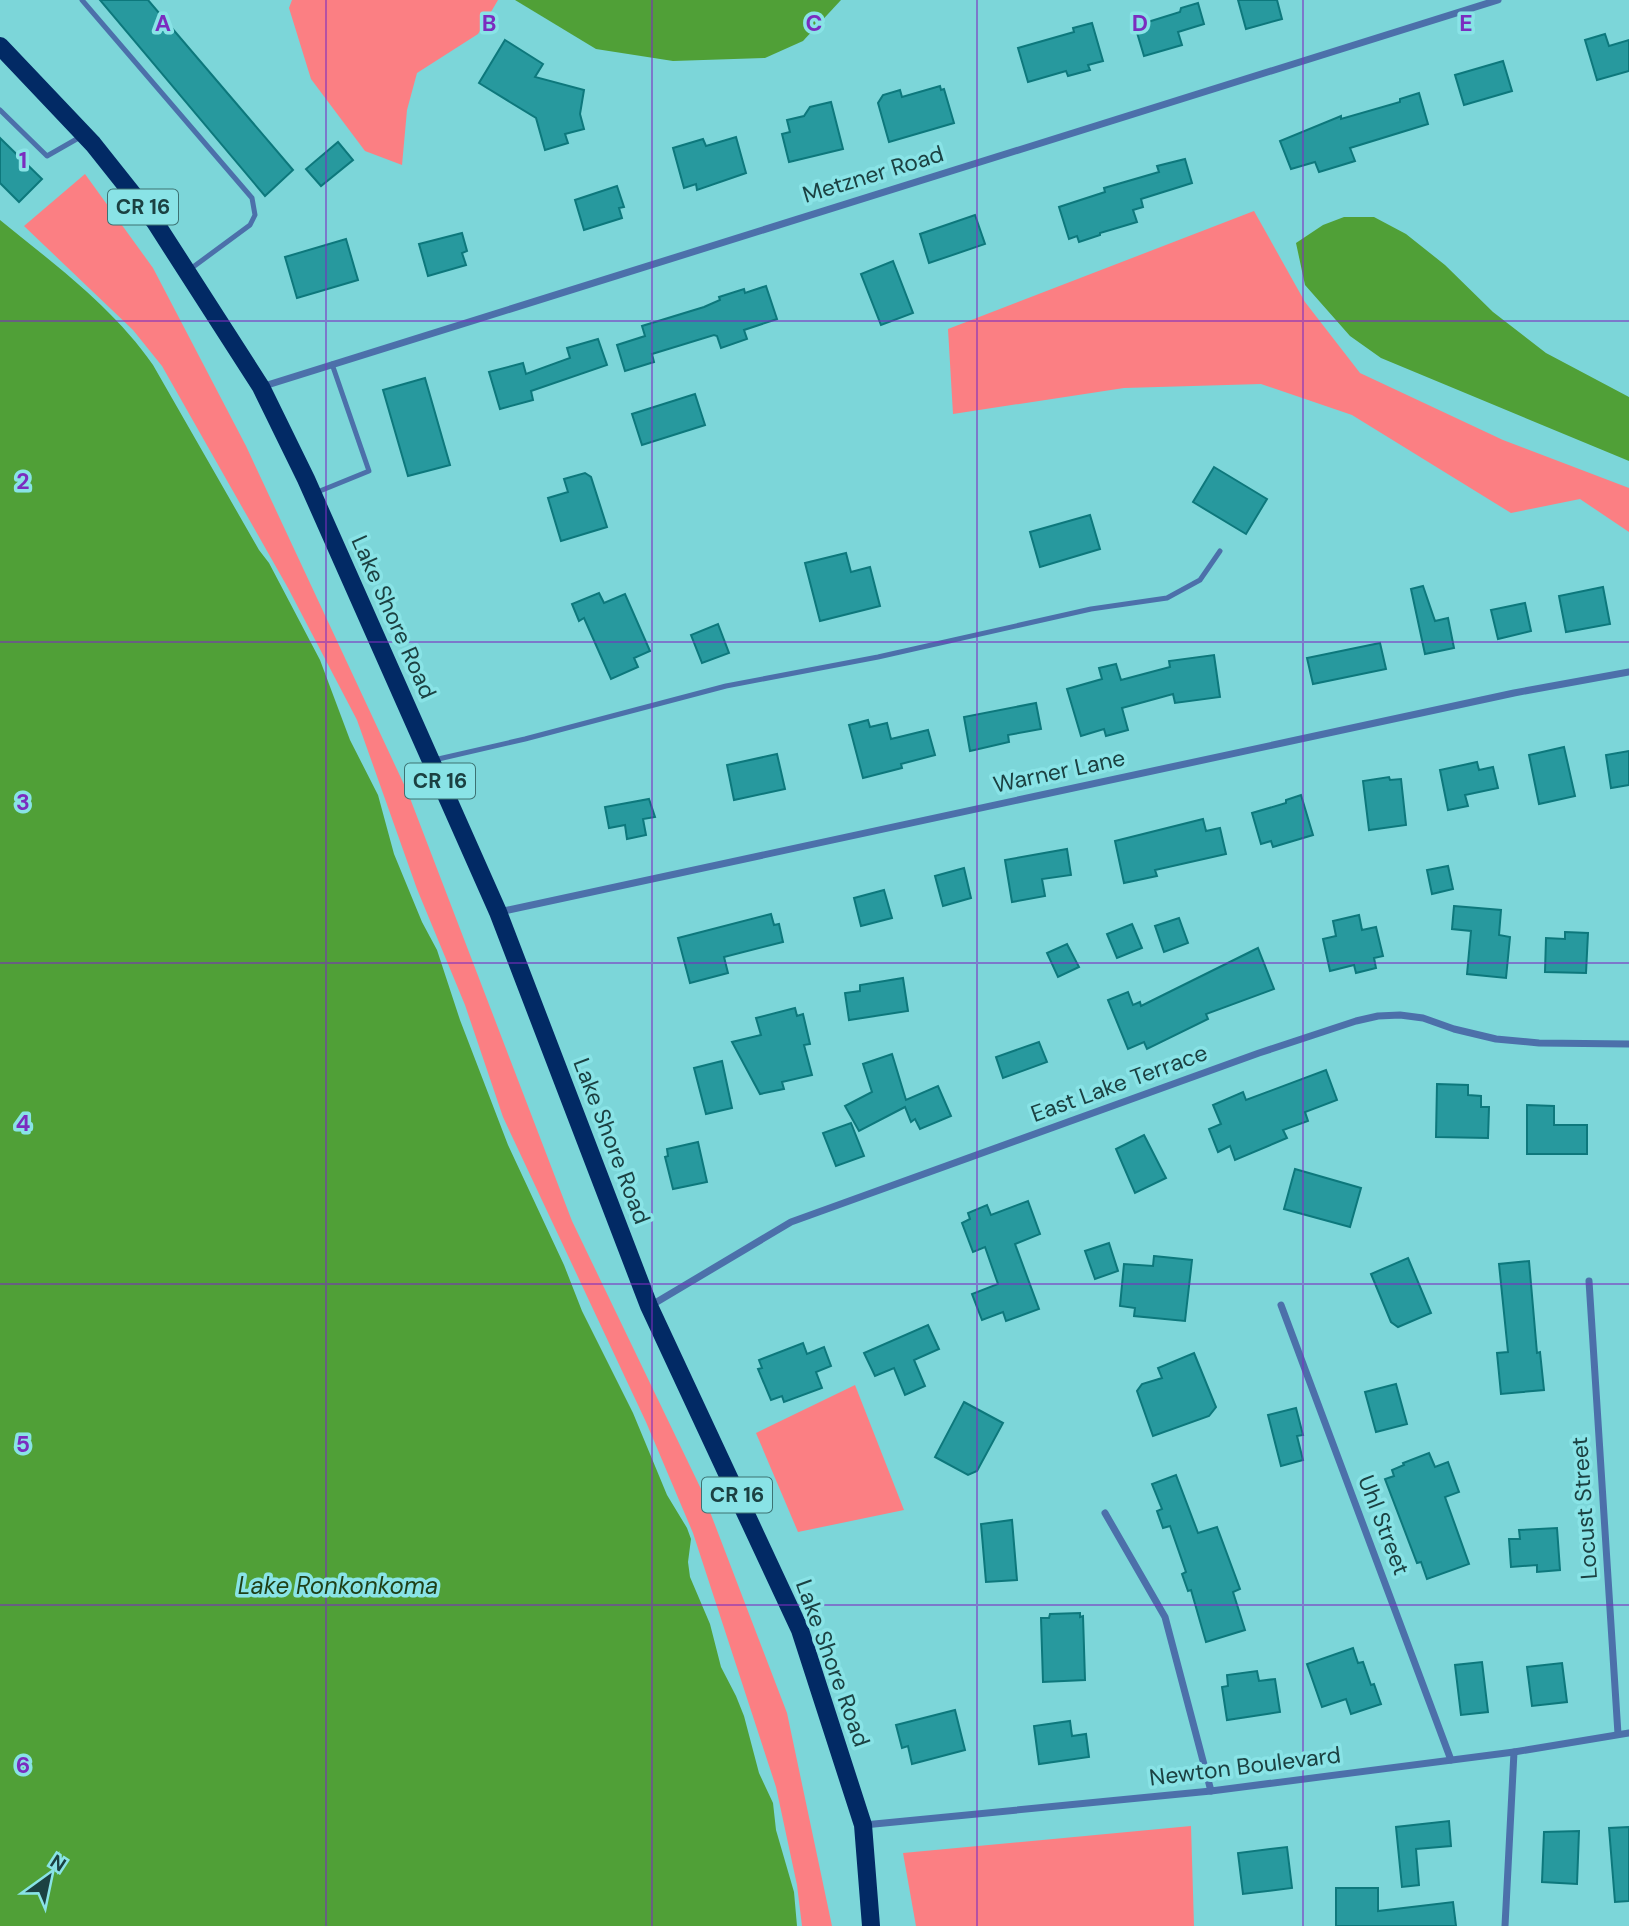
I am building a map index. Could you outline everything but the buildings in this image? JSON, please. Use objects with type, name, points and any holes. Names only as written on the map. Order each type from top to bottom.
[{"type":"main road","name":"CR 16","points":[[0,46],[84,135],[155,222],[261,387]]},
{"type":"main road","name":"Lake Shore Road","points":[[261,387],[312,494],[498,912],[649,1306],[800,1630],[863,1825],[871,1926]]},
{"type":"street","name":"Metzner Road","points":[[261,387],[1498,0]]},
{"type":"street","name":"Warner Lane","points":[[498,912],[1487,699],[1629,671]]},
{"type":"street","name":"East Lake Terrace","points":[[649,1306],[790,1222],[1259,1053],[1356,1021],[1401,1015],[1423,1018],[1496,1039],[1539,1044],[1629,1044]]},
{"type":"street","name":"Locust Street","points":[[1589,1281],[1618,1734]]},
{"type":"street","name":"Uhl Street","points":[[1280,1305],[1451,1760]]},
{"type":"street","points":[[1105,1513],[1165,1617],[1211,1791]]},
{"type":"street","name":"Newton Boulevard","points":[[863,1825],[1211,1791],[1514,1752],[1629,1733]]},
{"type":"street","points":[[1505,1926],[1514,1752]]},
{"type":"lane","points":[[82,0],[252,198],[255,215],[250,225],[187,271]]},
{"type":"lane","points":[[0,110],[47,156],[84,135]]},
{"type":"lane","points":[[312,494],[369,471],[332,364]]},
{"type":"lane","points":[[431,760],[549,733],[726,686],[877,657],[1091,609],[1167,598],[1200,580],[1220,551]]},
{"type":"shaded area","points":[[292,0],[498,0],[478,34],[417,73],[407,110],[402,165],[365,151],[311,79],[289,8]]},
{"type":"shaded area","points":[[85,174],[153,268],[246,446],[408,793],[572,1221],[702,1491],[787,1713],[832,1926],[802,1926],[797,1885],[776,1787],[693,1533],[646,1422],[503,1117],[465,1005],[417,889],[357,720],[288,588],[162,366],[133,330],[24,226]]},
{"type":"shaded area","points":[[1254,211],[1305,302],[1360,373],[1503,440],[1629,488],[1629,532],[1580,499],[1511,513],[1352,415],[1261,384],[1124,388],[953,414],[948,329]]},
{"type":"shaded area","points":[[855,1385],[904,1510],[798,1532],[756,1433]]},
{"type":"shaded area","points":[[1191,1826],[1194,1926],[916,1926],[903,1853]]},
{"type":"water","points":[[515,0],[841,0],[803,41],[765,58],[673,61],[596,49]]},
{"type":"water","points":[[1344,217],[1374,217],[1406,234],[1445,265],[1493,312],[1546,353],[1629,397],[1629,461],[1381,358],[1350,336],[1305,285],[1296,243],[1323,225]]},
{"type":"water","name":"Lake Ronkonkoma","points":[[0,220],[101,305],[153,365],[269,563],[320,660],[350,740],[378,795],[394,854],[422,922],[437,950],[460,1020],[508,1145],[564,1265],[582,1311],[633,1413],[667,1495],[687,1528],[691,1539],[688,1562],[690,1577],[710,1624],[721,1667],[744,1716],[759,1773],[773,1803],[776,1830],[794,1892],[797,1926],[0,1926]]}]
